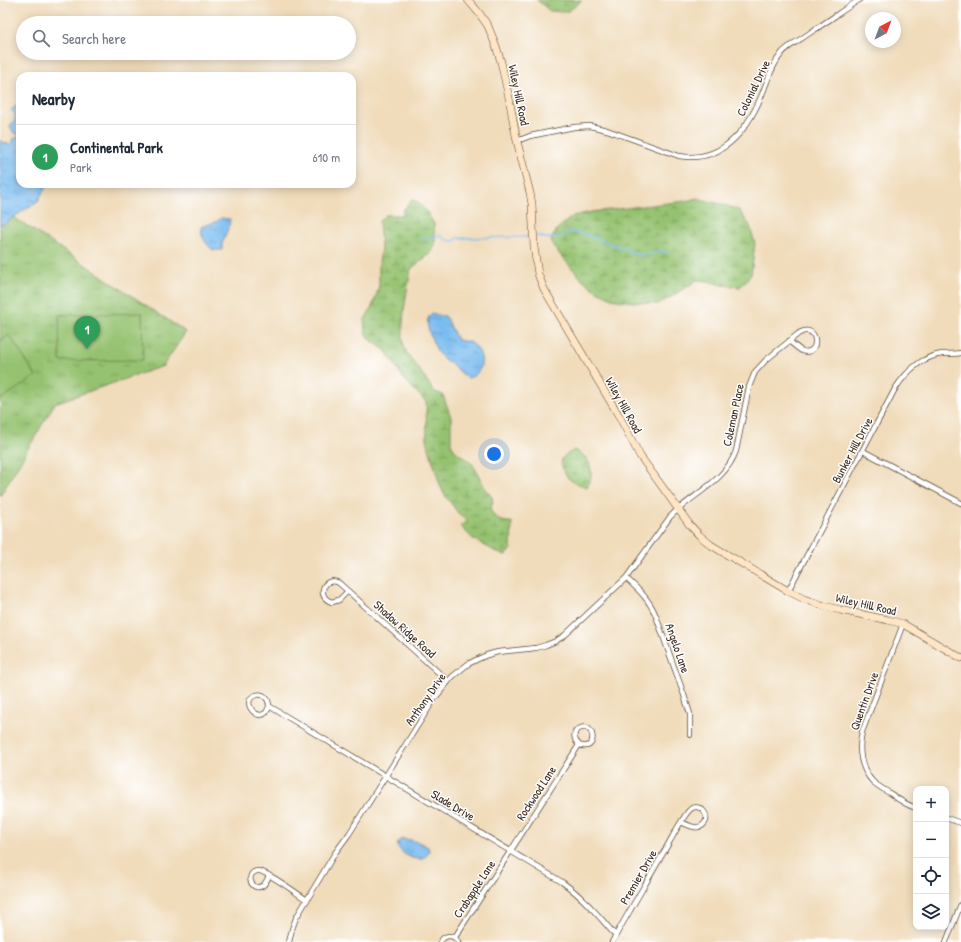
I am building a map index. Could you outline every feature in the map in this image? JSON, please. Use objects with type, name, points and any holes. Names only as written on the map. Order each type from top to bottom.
[{"type":"street","name":"Wiley Hill Road","points":[[468,0],[488,26],[496,46],[530,193],[538,274],[544,289],[616,410],[636,449],[678,508],[696,532],[711,545],[788,591],[824,606],[903,624],[961,658]]},
{"type":"street","name":"Colonial Drive","points":[[518,142],[530,136],[574,127],[590,126],[608,130],[679,156],[701,156],[716,151],[730,143],[745,127],[761,98],[775,63],[785,50],[860,0]]},
{"type":"street","name":"Coleman Place","points":[[678,508],[718,478],[729,466],[736,451],[749,387],[752,377],[758,368],[789,341],[801,332],[810,332],[816,340],[814,347],[808,351],[802,351],[789,341]]},
{"type":"street","name":"Bunker Hill Drive","points":[[788,591],[901,380],[908,372],[921,362],[941,354],[961,354]]},
{"type":"street","points":[[863,451],[961,503]]},
{"type":"street","name":"Anthony Drive","points":[[289,942],[296,918],[335,853],[349,834],[435,698],[448,681],[468,664],[487,655],[498,652],[541,647],[556,641],[565,635],[626,578],[670,516],[678,508]]},
{"type":"street","name":"Angelo Lane","points":[[626,578],[652,606],[690,714],[690,735]]},
{"type":"street","name":"Shadow Ridge Road","points":[[348,591],[339,600],[332,602],[326,598],[323,588],[330,581],[339,583],[348,591],[448,681]]},
{"type":"street","name":"Quentin Drive","points":[[903,624],[862,732],[860,754],[865,769],[874,782],[913,807]]},
{"type":"street","name":"Slade Drive","points":[[269,706],[264,714],[257,714],[252,711],[250,704],[252,698],[257,695],[266,697],[269,702],[269,706],[562,882],[571,888],[616,936]]},
{"type":"street","name":"Rockwood Lane","points":[[582,728],[588,729],[592,733],[592,742],[584,746],[578,745],[574,737],[576,731],[582,728]]},
{"type":"street","name":"Rockwood Lane","points":[[510,851],[578,745]]},
{"type":"street","name":"Premier Drive","points":[[612,942],[616,936],[681,822],[687,812],[693,808],[700,808],[706,815],[704,824],[695,828],[681,822]]},
{"type":"street","points":[[949,819],[961,823]]},
{"type":"street","name":"Crabapple Lane","points":[[455,937],[510,851]]},
{"type":"street","points":[[269,876],[307,900]]},
{"type":"street","points":[[946,942],[961,904]]},
{"type":"street","points":[[440,942],[446,936],[455,937],[458,942]]},
{"type":"green space","points":[[537,0],[582,0],[566,12],[550,11]]},
{"type":"green space","points":[[697,198],[739,210],[750,226],[755,244],[751,275],[740,287],[697,280],[658,304],[616,300],[597,291],[581,278],[554,248],[551,240],[557,229],[573,216],[591,212],[686,201]]},
{"type":"green space","points":[[412,199],[418,202],[427,212],[434,224],[435,245],[432,252],[411,269],[403,326],[405,348],[435,392],[443,395],[451,417],[451,443],[455,451],[470,461],[486,490],[492,497],[493,502],[490,509],[492,513],[499,520],[504,522],[512,522],[511,549],[506,555],[500,554],[473,539],[460,526],[467,522],[458,513],[444,494],[427,442],[426,402],[405,380],[385,350],[372,341],[366,334],[364,321],[376,297],[379,285],[381,248],[379,221],[385,215],[402,215],[404,209]]},
{"type":"green space","points":[[9,214],[186,332],[163,366],[55,403],[0,496],[0,217]]},
{"type":"green space","points":[[142,313],[143,360],[60,361],[59,315]]},
{"type":"green space","points":[[9,335],[36,376],[0,400],[0,341]]},
{"type":"green space","points":[[574,450],[584,456],[590,464],[591,476],[587,487],[575,483],[569,479],[563,468],[561,462],[563,457]]},
{"type":"water","points":[[16,106],[16,134],[10,126],[15,120],[15,113],[11,110]]},
{"type":"water","points":[[16,138],[16,188],[45,188],[38,201],[0,225],[0,140],[11,145],[12,140]]},
{"type":"water","points":[[221,218],[230,219],[229,226],[222,244],[222,250],[213,250],[204,240],[201,227],[214,223]]},
{"type":"water","points":[[432,313],[445,316],[447,318],[457,340],[471,343],[477,348],[480,353],[481,363],[478,372],[474,376],[468,378],[443,359],[438,352],[428,327],[428,319]]},
{"type":"water","points":[[401,839],[415,841],[428,847],[429,851],[427,855],[423,859],[415,859],[408,856],[399,849],[397,845]]},
{"type":"waterway","points":[[536,236],[556,238],[571,231],[588,235],[636,254],[643,255],[661,250],[668,253]]},
{"type":"waterway","points":[[420,238],[429,239],[440,235],[446,240],[454,241],[457,238],[532,236]]},
{"type":"place","name":"Continental Park","points":[[87,349]]}]
